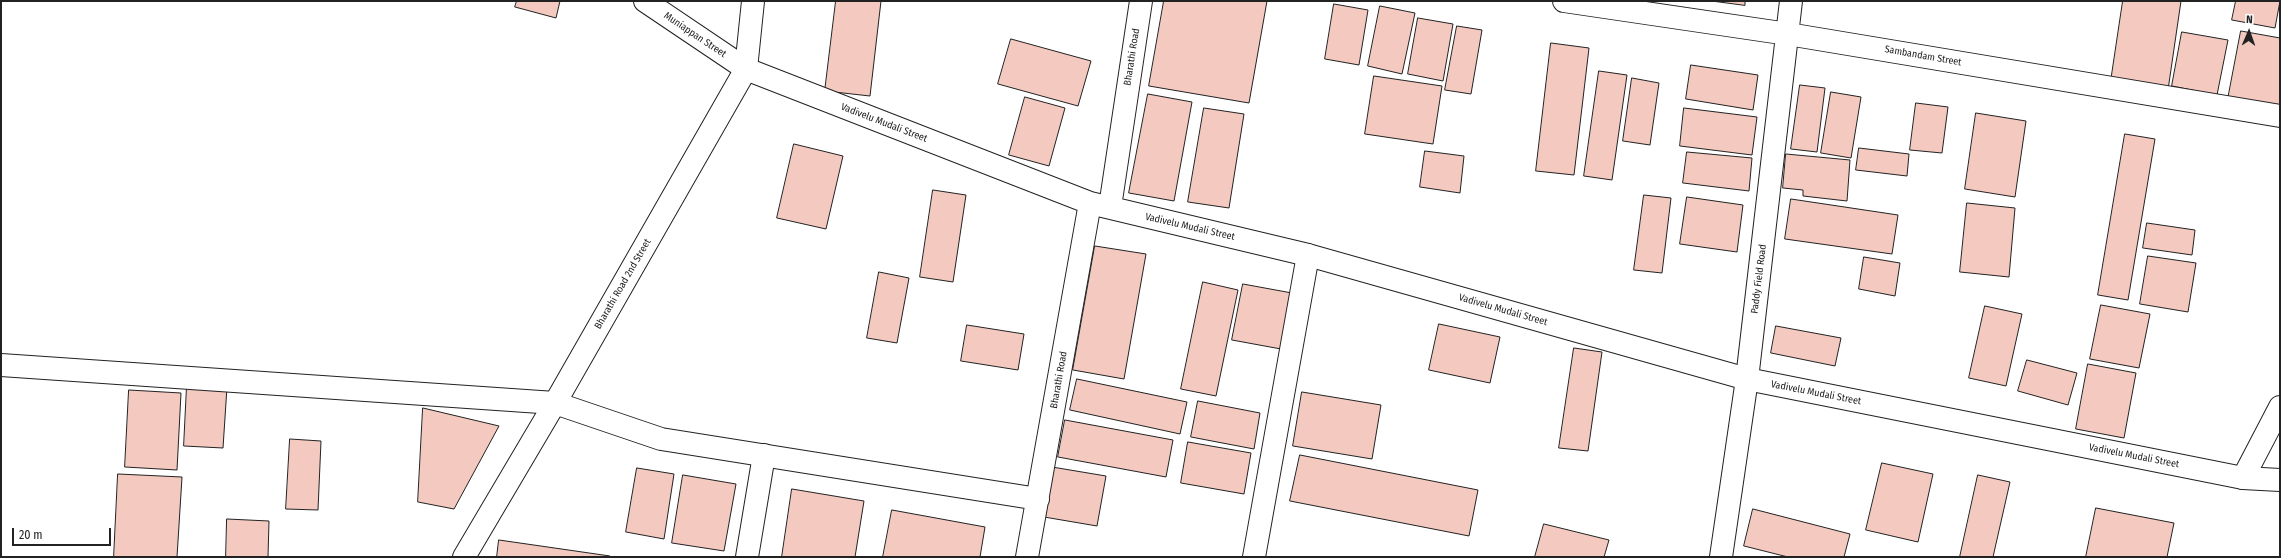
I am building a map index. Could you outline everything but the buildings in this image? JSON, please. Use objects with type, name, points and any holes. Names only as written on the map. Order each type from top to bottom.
[{"type":"street","name":"Muniappan Street","points":[[645,1],[746,69]]},
{"type":"street","name":"Bharathi Road 2nd Street","points":[[464,557],[555,403],[746,69],[753,1]]},
{"type":"street","name":"Bharathi Road","points":[[1027,557],[1100,205],[1140,1]]},
{"type":"street","name":"Sambandam Street","points":[[1564,1],[1788,34],[2280,116]]},
{"type":"street","name":"Paddy Field Road","points":[[1721,557],[1747,379],[1791,1]]},
{"type":"street","name":"Vadivelu Mudali Street","points":[[746,69],[1100,205],[1308,255],[1747,379],[2243,478],[2280,480]]},
{"type":"street","points":[[1254,557],[1308,255]]},
{"type":"street","points":[[1,365],[555,403],[661,439],[1038,499]]},
{"type":"street","points":[[2243,478],[2280,407]]},
{"type":"street","points":[[747,557],[764,456]]}]
